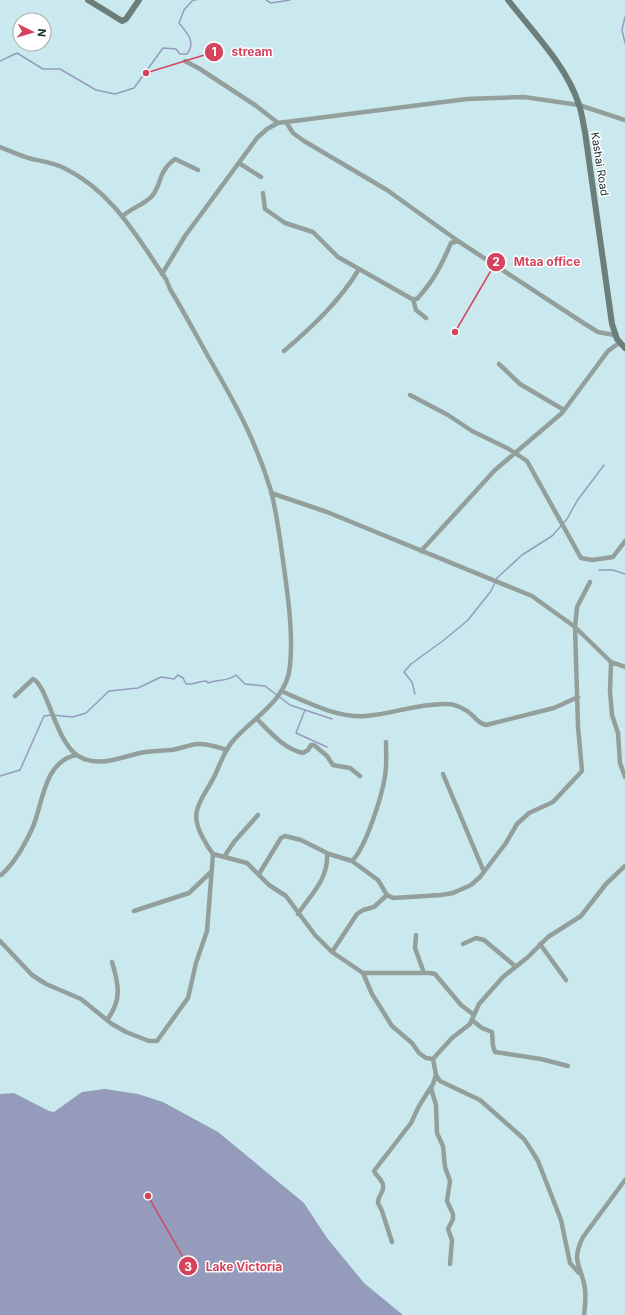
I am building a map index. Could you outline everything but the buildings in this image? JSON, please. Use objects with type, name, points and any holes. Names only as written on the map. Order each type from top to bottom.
[{"type":"street","points":[[88,0],[122,21],[126,19],[139,0]]},
{"type":"street","name":"Kashai Road","points":[[508,0],[539,37],[559,66],[579,105],[586,139],[614,335],[619,343],[625,348]]},
{"type":"street","points":[[185,61],[200,69],[255,105],[278,123]]},
{"type":"street","points":[[162,274],[185,236],[261,133],[278,123],[488,98],[524,97],[579,105],[625,120]]},
{"type":"street","points":[[286,122],[294,133],[304,141],[387,190],[458,241],[585,324],[598,332],[614,335]]},
{"type":"street","points":[[0,147],[30,158],[62,167],[91,183],[123,216],[162,274],[246,422],[257,450],[271,493],[287,592],[291,641],[288,678],[281,691],[266,711],[240,734],[227,750],[196,809],[196,823],[213,854],[207,930],[196,963],[188,998],[157,1041],[154,1042],[126,1032],[107,1020],[81,999],[46,984],[32,975],[0,941]]},
{"type":"street","points":[[123,216],[150,198],[155,192],[162,173],[175,160],[198,170]]},
{"type":"street","points":[[239,163],[261,176]]},
{"type":"street","points":[[263,193],[264,208],[269,214],[285,223],[313,232],[338,257],[413,299],[416,310],[426,318]]},
{"type":"street","points":[[413,299],[416,299],[439,271],[451,243],[458,241]]},
{"type":"street","points":[[284,351],[304,335],[340,298],[359,269]]},
{"type":"street","points":[[421,551],[495,470],[546,428],[564,410],[608,351],[619,343]]},
{"type":"street","points":[[499,364],[520,384],[564,410]]},
{"type":"street","points":[[410,395],[448,415],[472,431],[515,452],[526,461],[532,469],[580,558],[592,560],[613,557],[625,541]]},
{"type":"street","points":[[271,493],[327,512],[532,596],[575,627],[611,662],[625,667]]},
{"type":"street","points":[[259,874],[280,838],[285,836],[302,840],[327,853],[352,861],[378,880],[387,895],[393,898],[401,899],[445,895],[471,885],[484,872],[506,843],[517,824],[529,813],[553,802],[582,771],[578,727],[575,627],[576,608],[590,582]]},
{"type":"street","points":[[611,662],[612,715],[618,733],[620,763],[625,777]]},
{"type":"street","points":[[15,696],[33,679],[39,683],[59,730],[76,755],[84,760],[106,761],[144,752],[177,749],[198,744],[210,745],[227,750]]},
{"type":"street","points":[[281,691],[321,707],[351,716],[378,714],[398,709],[449,704],[457,706],[471,714],[480,724],[486,724],[554,708],[578,697]]},
{"type":"street","points":[[257,719],[280,741],[292,749],[303,753],[308,750],[311,745],[314,745],[327,756],[329,762],[350,768],[360,776]]},
{"type":"street","points":[[352,861],[363,844],[382,787],[386,767],[386,742]]},
{"type":"street","points":[[620,753],[625,758]]},
{"type":"street","points":[[1,875],[11,865],[32,830],[46,783],[63,762],[76,755]]},
{"type":"street","points":[[443,774],[484,872]]},
{"type":"street","points":[[224,857],[234,842],[258,815]]},
{"type":"street","points":[[298,914],[323,878],[327,868],[327,853]]},
{"type":"street","points":[[213,854],[247,863],[269,885],[286,896],[298,914],[332,952],[363,973],[372,994],[392,1026],[412,1043],[419,1053],[426,1058],[433,1059]]},
{"type":"street","points":[[433,1059],[452,1038],[468,1027],[483,998],[503,977],[528,957],[540,944],[581,916],[606,884],[625,866]]},
{"type":"street","points":[[134,911],[189,893],[211,872]]},
{"type":"street","points":[[332,952],[357,914],[362,910],[374,907],[387,895]]},
{"type":"street","points":[[416,935],[415,948],[424,973]]},
{"type":"street","points":[[463,944],[476,938],[484,940],[515,966]]},
{"type":"street","points":[[540,944],[566,980]]},
{"type":"street","points":[[107,1020],[118,1000],[116,978],[112,962]]},
{"type":"street","points":[[363,973],[430,973],[438,976],[482,1028],[492,1032],[495,1052],[541,1059],[568,1066]]},
{"type":"street","points":[[433,1059],[436,1075],[440,1081],[480,1100],[524,1139],[538,1161],[561,1220],[570,1263],[584,1280],[586,1291],[584,1315]]},
{"type":"street","points":[[392,1242],[378,1203],[383,1185],[374,1171],[411,1122],[419,1106],[431,1088],[436,1075]]},
{"type":"street","points":[[431,1088],[436,1105],[437,1133],[443,1146],[445,1167],[450,1181],[447,1200],[453,1214],[453,1220],[448,1230],[452,1240],[450,1264]]},
{"type":"street","points":[[579,1273],[577,1265],[578,1247],[583,1237],[609,1204],[625,1180]]},
{"type":"water","points":[[105,1089],[138,1094],[163,1102],[218,1132],[304,1203],[327,1238],[364,1283],[403,1315],[0,1315],[0,1094],[14,1093],[49,1111],[54,1112],[82,1092]]},
{"type":"waterway","points":[[0,61],[17,53],[43,69],[60,69],[96,90],[115,94],[134,88],[163,48],[176,49],[180,54],[187,54],[191,46],[190,38],[179,23],[184,10],[193,0],[196,0]]},
{"type":"waterway","points":[[266,0],[271,3],[290,0]]},
{"type":"waterway","points":[[625,17],[622,30],[625,43]]},
{"type":"waterway","points":[[415,694],[412,682],[404,672],[411,664],[468,620],[491,591],[497,578],[522,555],[552,536],[567,519],[577,501],[604,465]]},
{"type":"waterway","points":[[599,570],[613,570],[625,574]]},
{"type":"waterway","points":[[0,776],[20,770],[44,716],[52,715],[73,717],[86,713],[109,691],[138,688],[161,677],[174,679],[178,675],[183,678],[186,684],[189,684],[226,680],[236,675],[245,684],[265,686],[290,705],[332,719]]},
{"type":"waterway","points":[[305,710],[296,733],[327,747]]},
{"type":"place","name":"stream","points":[[146,73]]},
{"type":"place","name":"Mtaa office","points":[[455,332]]},
{"type":"place","name":"Lake Victoria","points":[[148,1196]]}]
